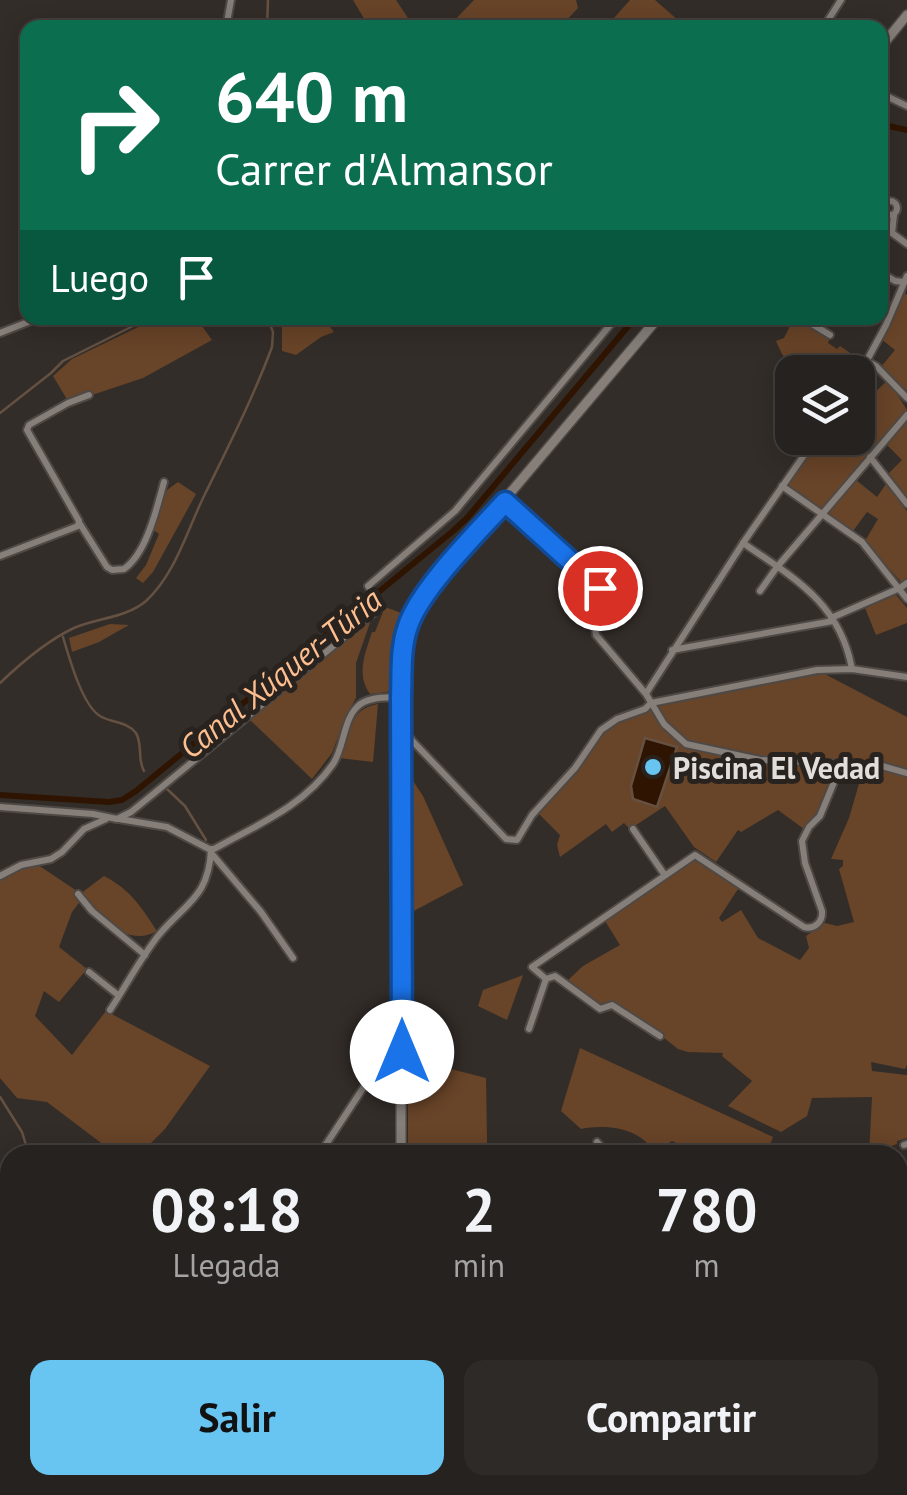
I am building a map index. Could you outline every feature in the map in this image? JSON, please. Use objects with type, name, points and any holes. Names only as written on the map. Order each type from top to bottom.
[{"type":"main road","points":[[888,38],[907,15]]},
{"type":"main road","points":[[401,1145],[401,697],[407,628],[430,588],[652,325]]},
{"type":"street","points":[[894,214],[892,233],[907,244]]},
{"type":"street","points":[[888,320],[906,282]]},
{"type":"street","points":[[0,876],[62,852],[94,823],[131,812],[382,606],[368,586],[455,511],[610,325]]},
{"type":"street","points":[[814,325],[830,335]]},
{"type":"street","points":[[870,355],[885,325]]},
{"type":"street","points":[[875,365],[905,395]]},
{"type":"street","points":[[90,394],[27,428],[106,567],[124,569],[136,558],[158,510],[164,482]]},
{"type":"street","points":[[760,591],[907,415]]},
{"type":"street","points":[[646,694],[742,543],[804,455]]},
{"type":"street","points":[[870,457],[907,504]]},
{"type":"street","points":[[782,486],[870,549],[903,586],[907,598]]},
{"type":"street","points":[[505,502],[606,596],[595,624],[596,635],[677,738],[696,748],[760,760],[882,766],[907,773]]},
{"type":"street","points":[[0,556],[75,528],[79,523]]},
{"type":"street","points":[[742,543],[814,594],[848,648],[852,669]]},
{"type":"street","points":[[672,650],[832,620],[903,586]]},
{"type":"street","points":[[402,729],[506,839],[517,840],[532,815],[601,730],[652,703],[817,670],[852,669],[907,677]]},
{"type":"street","points":[[110,1010],[158,936],[199,895],[212,851],[303,798],[332,767],[359,705],[401,697]]},
{"type":"street","points":[[546,978],[532,967],[695,855],[804,928],[818,924],[822,916],[802,842],[808,827],[820,816],[840,765]]},
{"type":"street","points":[[0,807],[94,814],[167,827],[212,851],[293,958]]},
{"type":"street","points":[[633,829],[664,874]]},
{"type":"street","points":[[78,894],[145,955]]},
{"type":"street","points":[[89,972],[118,995]]},
{"type":"street","points":[[546,978],[554,976],[600,1009],[612,1004],[660,1036]]},
{"type":"street","points":[[529,1029],[546,978]]},
{"type":"street","points":[[325,1145],[380,1061],[392,1049],[402,1047]]},
{"type":"shaded area","points":[[353,0],[396,0],[409,20],[365,20]]},
{"type":"shaded area","points":[[474,0],[576,0],[578,8],[567,20],[455,20]]},
{"type":"shaded area","points":[[630,0],[655,0],[678,20],[612,20]]},
{"type":"shaded area","points":[[905,293],[907,390],[880,368],[895,350],[881,339]]},
{"type":"shaded area","points":[[142,325],[201,325],[212,340],[143,378],[68,401],[53,376],[72,359]]},
{"type":"shaded area","points":[[281,325],[328,325],[334,332],[296,355],[282,351]]},
{"type":"shaded area","points":[[790,325],[810,325],[830,337],[828,343],[853,355],[783,355],[776,341],[784,338]]},
{"type":"shaded area","points":[[888,380],[907,410],[875,448],[875,392]]},
{"type":"shaded area","points":[[907,420],[907,497],[889,473],[902,460],[886,444]]},
{"type":"shaded area","points":[[807,455],[869,455],[823,510],[785,485]]},
{"type":"shaded area","points":[[856,480],[877,497],[886,484],[907,511],[907,578],[901,582],[865,541],[878,519],[867,512],[853,531],[827,514]]},
{"type":"shaded area","points":[[178,482],[196,494],[153,572],[143,583],[136,578],[159,534],[152,529],[134,565],[122,572],[112,572],[111,566],[131,560],[165,492]]},
{"type":"shaded area","points":[[896,595],[907,608],[907,623],[876,635],[865,608]]},
{"type":"shaded area","points":[[385,607],[404,614],[396,638],[394,688],[370,694],[363,679],[363,664],[372,632]]},
{"type":"shaded area","points":[[372,617],[356,663],[356,698],[332,753],[312,779],[249,719]]},
{"type":"shaded area","points":[[110,624],[129,625],[72,652],[69,638]]},
{"type":"shaded area","points":[[817,670],[907,717],[907,1065],[905,1069],[871,1062],[872,1071],[907,1075],[907,1138],[897,1144],[870,1145],[872,1097],[812,1098],[807,1116],[781,1132],[728,1106],[752,1081],[723,1053],[678,1049],[614,1003],[598,1005],[566,982],[583,966],[620,945],[605,921],[693,860],[738,889],[719,918],[722,922],[741,910],[758,938],[800,960],[809,948],[806,936],[825,923],[837,926],[854,922],[839,869],[843,860],[831,859],[849,818],[863,770],[842,769],[825,815],[808,832],[778,810],[741,832],[738,830],[716,862],[694,847],[665,806],[630,829],[624,823],[612,832],[606,824],[560,857],[560,835],[536,811],[601,730],[651,703]]},
{"type":"shaded area","points":[[378,704],[373,762],[339,758],[355,717]]},
{"type":"shaded area","name":"Piscina El Vedad","points":[[645,738],[677,747],[657,807],[633,799],[631,786]]},
{"type":"shaded area","points":[[405,769],[423,796],[463,885],[406,915]]},
{"type":"shaded area","points":[[38,865],[77,891],[81,900],[72,912],[59,947],[87,969],[59,1002],[44,991],[35,1016],[72,1055],[106,1011],[210,1066],[149,1145],[104,1145],[47,1102],[17,1098],[0,1078],[0,880],[21,868]]},
{"type":"shaded area","points":[[104,876],[128,893],[157,931],[135,936],[124,933],[95,911],[80,894]]},
{"type":"shaded area","points":[[523,975],[507,1020],[478,1006],[483,990]]},
{"type":"shaded area","points":[[580,1048],[773,1137],[770,1145],[681,1145],[672,1141],[649,1145],[622,1130],[581,1129],[561,1111]]},
{"type":"shaded area","points":[[408,1058],[486,1078],[487,1145],[408,1145]]},
{"type":"waterway","points":[[267,20],[268,0]]},
{"type":"waterway","name":"Canal Xúquer-Túria","points":[[888,126],[907,130]]},
{"type":"waterway","points":[[0,413],[63,361],[135,325]]},
{"type":"waterway","points":[[0,683],[64,633],[138,607],[156,590],[180,550],[257,385],[272,347],[270,325]]},
{"type":"waterway","name":"Canal Xúquer-Túria","points":[[0,795],[109,802],[122,800],[136,791],[467,518],[629,325]]},
{"type":"waterway","points":[[63,637],[87,702],[100,716],[136,733],[144,771]]},
{"type":"waterway","points":[[167,789],[185,806],[206,840]]},
{"type":"waterway","points":[[0,1097],[26,1145]]},
{"type":"place","name":"Piscina El Vedad","points":[[653,767]]},
{"type":"route","points":[[402,1052],[401,697],[403,648],[413,613],[505,502],[600,588]]}]
